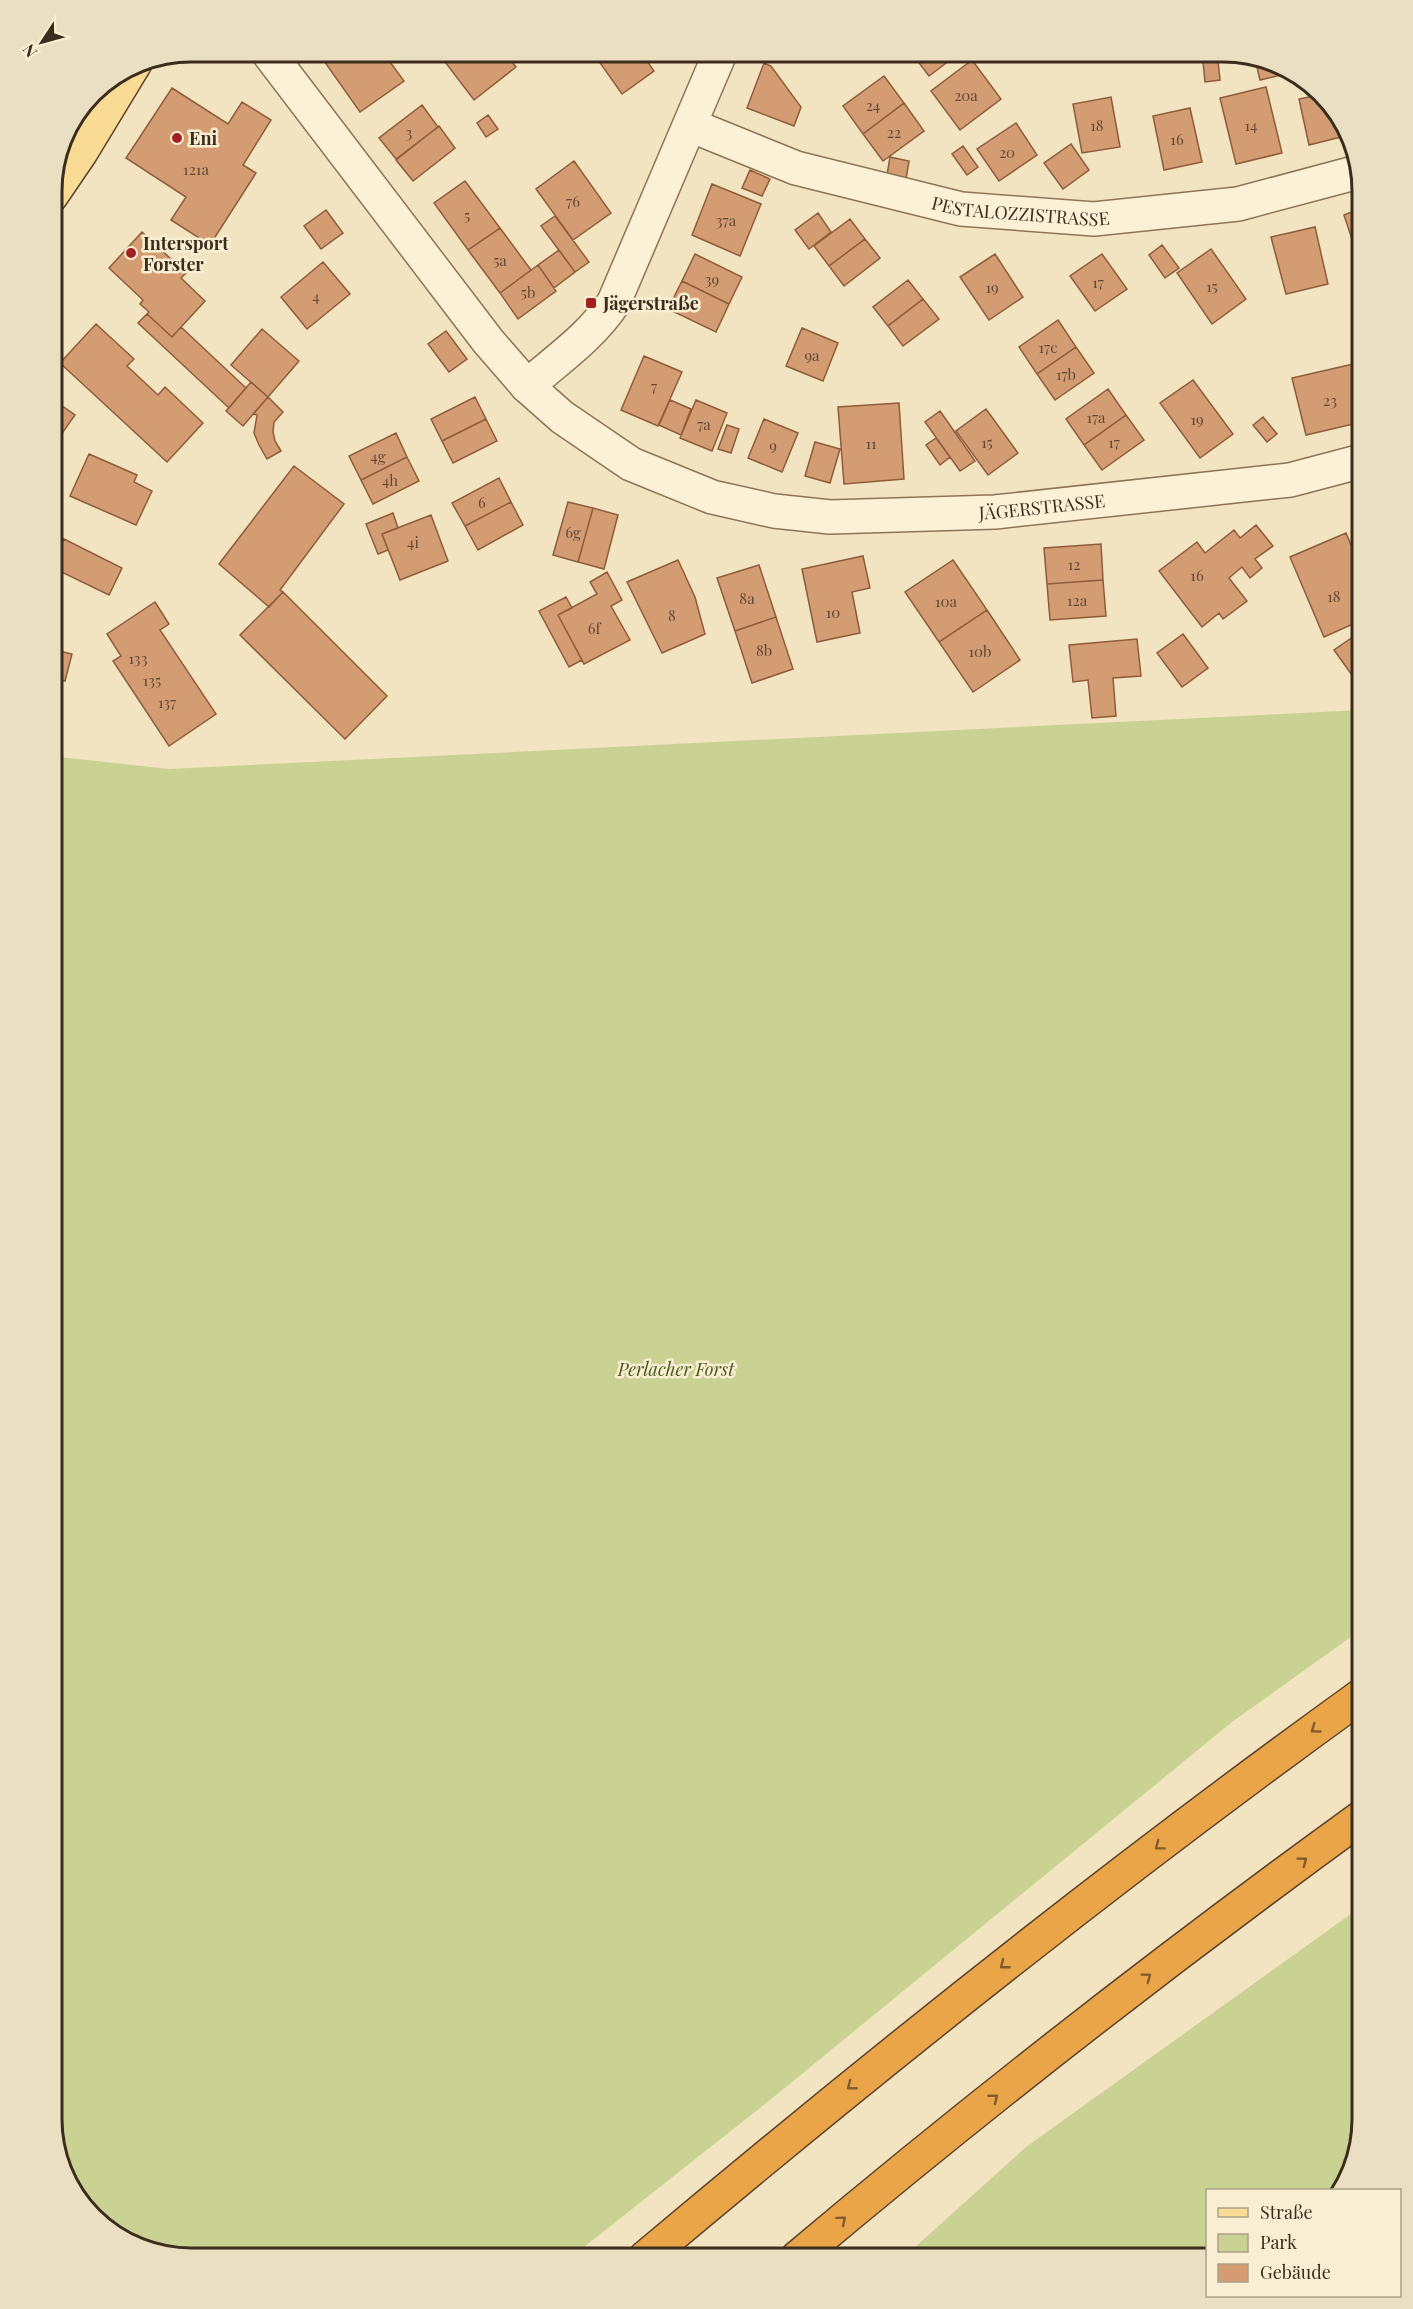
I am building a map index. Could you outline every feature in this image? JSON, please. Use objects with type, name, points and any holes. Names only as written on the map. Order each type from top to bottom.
[{"type":"highway","points":[[658,2247],[809,2120],[1050,1928],[1352,1702]]},
{"type":"highway","points":[[809,2248],[1107,2007],[1352,1824]]},
{"type":"main road","points":[[62,179],[125,80]]},
{"type":"street","name":"JÄGERSTRASSE","points":[[275,62],[488,341],[527,386],[582,432],[631,464],[712,497],[774,511],[831,518],[995,512],[1290,480],[1352,463]]},
{"type":"street","points":[[527,386],[582,340],[605,316],[614,302],[716,62]]},
{"type":"street","name":"PESTALOZZISTRASSE","points":[[690,125],[796,168],[961,208],[1094,219],[1238,204],[1350,174]]},
{"type":"green space","name":"Perlacher Forst","points":[[1352,710],[1352,1636],[1232,1722],[770,2100],[583,2247],[182,2247],[165,2245],[133,2234],[105,2215],[83,2190],[68,2160],[62,2118],[62,757],[169,769]]},
{"type":"green space","points":[[1352,1913],[1352,2118],[1347,2152],[1342,2168],[1330,2189],[1206,2189],[1206,2248],[914,2248],[1026,2147]]},
{"type":"building","points":[[325,62],[390,62],[404,81],[360,112]]},
{"type":"building","points":[[445,62],[512,62],[516,67],[474,100]]},
{"type":"building","points":[[599,62],[648,62],[654,71],[622,94]]},
{"type":"building","points":[[918,62],[947,62],[929,76]]},
{"type":"building","points":[[969,62],[973,62],[1001,99],[960,130],[931,91]]},
{"type":"building","points":[[1203,62],[1218,62],[1220,80],[1205,82]]},
{"type":"building","points":[[764,63],[771,66],[801,107],[794,126],[747,108]]},
{"type":"building","points":[[1257,66],[1280,75],[1260,80]]},
{"type":"building","points":[[884,76],[904,103],[863,134],[843,106]]},
{"type":"building","points":[[1266,87],[1282,153],[1236,164],[1220,98]]},
{"type":"building","points":[[172,88],[228,124],[242,102],[271,120],[243,165],[256,173],[210,245],[171,220],[186,197],[126,158]]},
{"type":"building","points":[[1111,97],[1120,147],[1082,153],[1073,104]]},
{"type":"building","points":[[1311,97],[1330,119],[1340,137],[1309,145],[1299,99]]},
{"type":"building","points":[[904,103],[924,131],[883,161],[863,134]]},
{"type":"building","points":[[422,105],[438,127],[396,159],[379,138]]},
{"type":"building","points":[[1190,108],[1202,162],[1164,170],[1153,116]]},
{"type":"building","points":[[488,115],[498,129],[486,137],[477,123]]},
{"type":"building","points":[[1016,123],[1037,155],[999,181],[977,149]]},
{"type":"building","points":[[439,126],[455,148],[413,181],[396,160]]},
{"type":"building","points":[[1071,144],[1089,170],[1063,189],[1044,163]]},
{"type":"building","points":[[963,146],[978,167],[967,175],[952,154]]},
{"type":"building","points":[[890,157],[909,161],[906,179],[887,175]]},
{"type":"building","points":[[574,161],[611,213],[573,240],[536,189]]},
{"type":"building","points":[[750,170],[770,179],[762,196],[742,188]]},
{"type":"building","points":[[465,181],[500,228],[468,250],[434,203]]},
{"type":"building","points":[[712,184],[761,204],[740,256],[692,235]]},
{"type":"building","points":[[326,210],[343,233],[321,249],[304,226]]},
{"type":"building","points":[[1352,212],[1352,239],[1344,215]]},
{"type":"building","points":[[818,213],[831,232],[809,249],[795,230]]},
{"type":"building","points":[[555,216],[589,262],[575,272],[541,226]]},
{"type":"building","points":[[850,219],[865,239],[829,266],[814,246]]},
{"type":"building","points":[[1315,227],[1328,284],[1286,294],[1271,237]]},
{"type":"building","points":[[500,228],[531,270],[500,293],[468,250]]},
{"type":"building","points":[[142,232],[186,273],[181,278],[205,301],[172,337],[147,314],[149,312],[140,304],[143,300],[109,268]]},
{"type":"building","points":[[865,239],[880,258],[844,286],[829,266]]},
{"type":"building","points":[[1162,245],[1179,268],[1165,278],[1149,255]]},
{"type":"building","points":[[1211,249],[1246,299],[1212,324],[1177,273]]},
{"type":"building","points":[[559,250],[575,272],[554,288],[538,265]]},
{"type":"building","points":[[695,254],[742,277],[729,304],[682,281]]},
{"type":"building","points":[[995,254],[1023,297],[989,320],[960,277]]},
{"type":"building","points":[[1102,254],[1127,289],[1095,311],[1070,276]]},
{"type":"building","points":[[323,262],[350,294],[307,329],[281,297]]},
{"type":"building","points":[[538,265],[556,291],[518,319],[500,293]]},
{"type":"building","points":[[908,280],[923,299],[888,326],[873,307]]},
{"type":"building","points":[[682,281],[729,304],[716,332],[668,309]]},
{"type":"building","points":[[923,299],[939,319],[903,346],[888,326]]},
{"type":"building","points":[[147,314],[172,337],[181,327],[246,388],[229,408],[138,323]]},
{"type":"building","points":[[1058,320],[1076,347],[1037,374],[1019,347]]},
{"type":"building","points":[[96,324],[134,359],[127,366],[158,395],[165,387],[203,423],[167,462],[62,365],[62,361]]},
{"type":"building","points":[[802,328],[838,343],[823,381],[786,366]]},
{"type":"building","points":[[262,329],[299,361],[268,397],[231,365]]},
{"type":"building","points":[[446,331],[467,359],[449,372],[428,344]]},
{"type":"building","points":[[1076,347],[1094,373],[1055,400],[1037,374]]},
{"type":"building","points":[[644,356],[682,372],[658,426],[621,410]]},
{"type":"building","points":[[1352,364],[1352,424],[1306,435],[1292,378]]},
{"type":"building","points":[[1193,380],[1233,434],[1200,458],[1160,403]]},
{"type":"building","points":[[251,382],[268,397],[243,426],[226,411]]},
{"type":"building","points":[[1108,389],[1126,415],[1084,445],[1066,419]]},
{"type":"building","points":[[268,397],[283,412],[274,422],[273,432],[281,451],[267,459],[254,433],[257,415],[253,414]]},
{"type":"building","points":[[475,397],[486,419],[442,441],[431,419]]},
{"type":"building","points":[[670,400],[691,409],[681,435],[659,425]]},
{"type":"building","points":[[696,400],[727,413],[712,451],[680,438]]},
{"type":"building","points":[[899,403],[904,479],[844,484],[838,407]]},
{"type":"building","points":[[62,406],[75,415],[62,433]]},
{"type":"building","points":[[986,409],[1018,453],[988,475],[956,431]]},
{"type":"building","points":[[940,411],[975,461],[960,471],[925,422]]},
{"type":"building","points":[[1126,415],[1144,440],[1102,470],[1084,445]]},
{"type":"building","points":[[1263,417],[1277,434],[1267,442],[1253,425]]},
{"type":"building","points":[[486,419],[497,441],[453,463],[442,441]]},
{"type":"building","points":[[764,419],[798,433],[782,472],[748,458]]},
{"type":"building","points":[[727,425],[739,429],[731,453],[718,449]]},
{"type":"building","points":[[396,433],[407,457],[361,480],[349,456]]},
{"type":"building","points":[[936,438],[950,457],[940,465],[926,445]]},
{"type":"building","points":[[815,442],[840,449],[830,483],[805,476]]},
{"type":"building","points":[[89,454],[137,475],[134,482],[152,491],[136,525],[70,496]]},
{"type":"building","points":[[407,457],[419,481],[373,504],[361,480]]},
{"type":"building","points":[[294,466],[344,504],[280,590],[283,592],[269,607],[219,564]]},
{"type":"building","points":[[499,478],[511,502],[465,526],[452,503]]},
{"type":"building","points":[[511,502],[523,525],[478,550],[465,526]]},
{"type":"building","points":[[568,502],[593,508],[578,562],[553,555]]},
{"type":"building","points":[[593,508],[618,515],[604,569],[578,562]]},
{"type":"building","points":[[393,513],[398,528],[382,534],[388,550],[378,554],[366,524]]},
{"type":"building","points":[[431,515],[448,561],[400,580],[382,534]]},
{"type":"building","points":[[1256,525],[1273,546],[1255,559],[1262,568],[1250,578],[1242,567],[1229,578],[1247,601],[1223,619],[1219,613],[1202,627],[1159,571],[1197,542],[1205,553],[1234,530],[1240,538]]},
{"type":"building","points":[[1346,533],[1352,547],[1352,624],[1324,637],[1290,557]]},
{"type":"building","points":[[64,539],[122,568],[109,595],[62,572]]},
{"type":"building","points":[[1101,544],[1103,580],[1047,584],[1044,548]]},
{"type":"building","points":[[863,556],[870,588],[852,592],[860,633],[817,642],[802,569]]},
{"type":"building","points":[[678,560],[695,597],[705,634],[662,653],[627,582]]},
{"type":"building","points":[[953,560],[987,610],[939,642],[905,592]]},
{"type":"building","points":[[759,565],[776,617],[735,631],[717,578]]},
{"type":"building","points":[[607,572],[622,600],[611,606],[630,640],[584,664],[558,615],[597,594],[590,582]]},
{"type":"building","points":[[1103,580],[1106,616],[1050,620],[1047,584]]},
{"type":"building","points":[[283,592],[387,696],[345,739],[240,635]]},
{"type":"building","points":[[566,597],[572,608],[558,615],[582,660],[569,667],[539,611]]},
{"type":"building","points":[[155,602],[169,624],[160,630],[216,714],[169,746],[113,661],[121,656],[107,634]]},
{"type":"building","points":[[987,610],[1020,660],[973,692],[939,642]]},
{"type":"building","points":[[776,617],[793,669],[752,683],[735,631]]},
{"type":"building","points":[[1183,634],[1208,668],[1182,687],[1157,653]]},
{"type":"building","points":[[1352,638],[1352,675],[1334,650]]},
{"type":"building","points":[[1137,639],[1141,676],[1113,678],[1116,716],[1092,718],[1088,680],[1073,682],[1069,645]]},
{"type":"building","points":[[62,652],[72,654],[65,681],[62,680]]},
{"type":"place","name":"Eni","points":[[177,138]]},
{"type":"place","name":"Intersport Forster","points":[[131,253]]},
{"type":"place","name":"Jägerstraße","points":[[591,303]]}]
